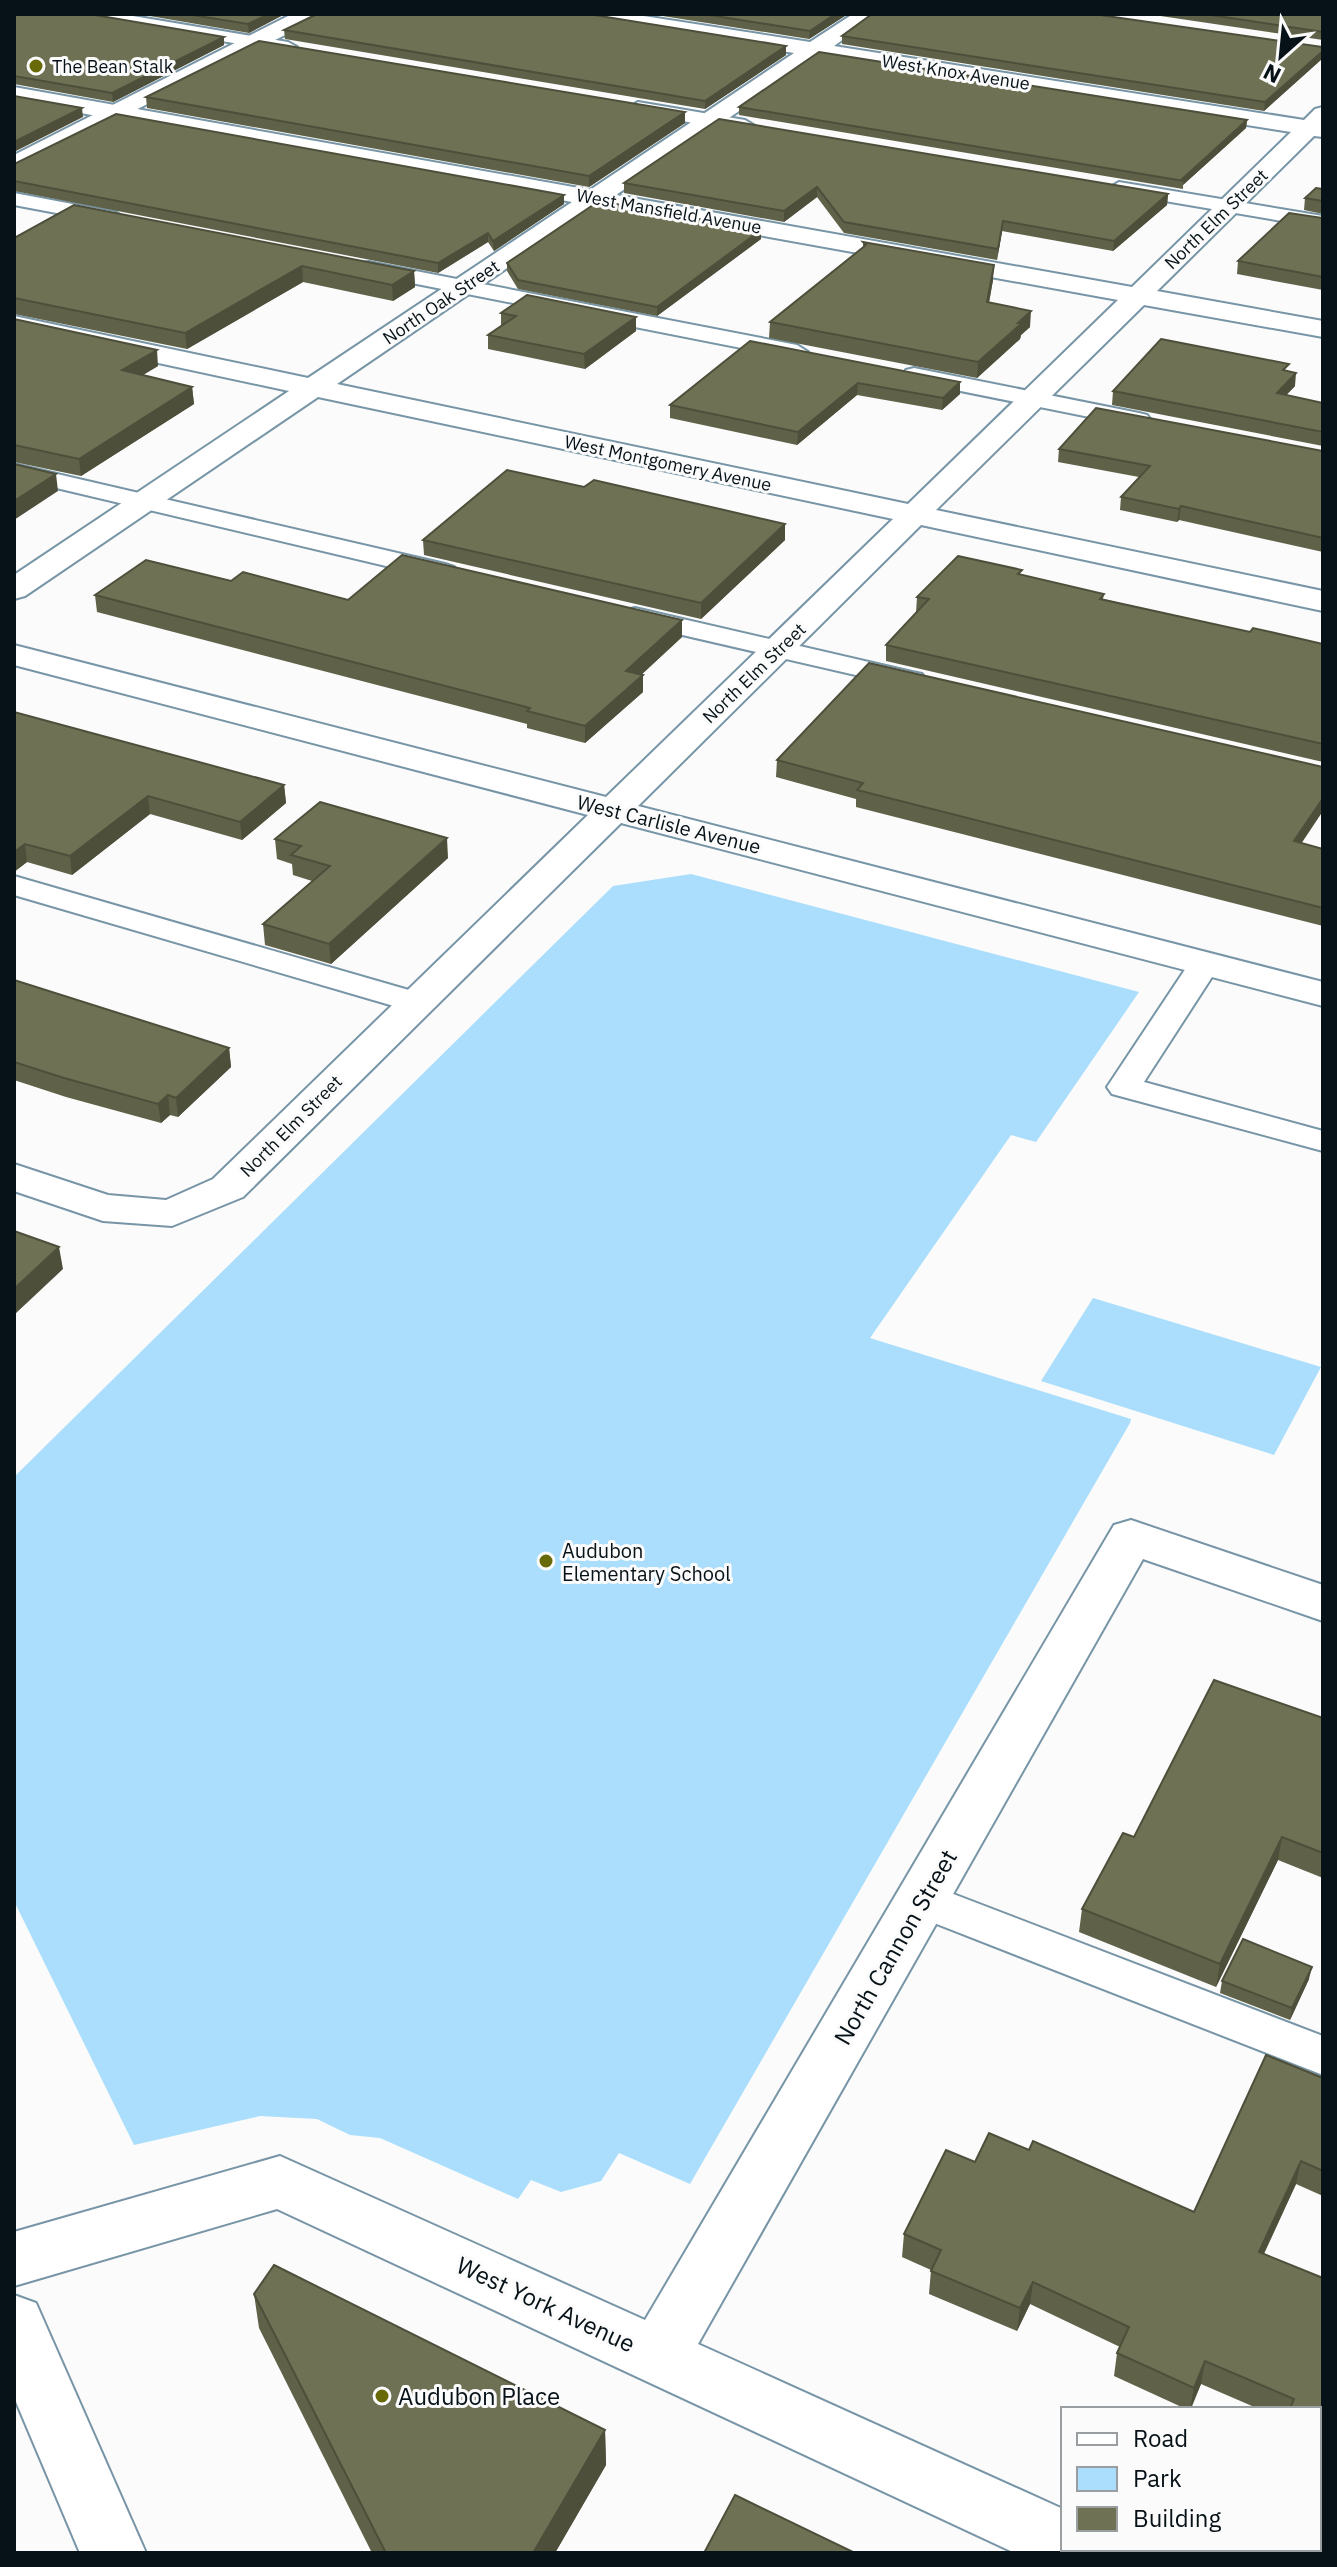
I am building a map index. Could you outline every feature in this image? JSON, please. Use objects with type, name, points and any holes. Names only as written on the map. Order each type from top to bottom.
[{"type":"street","points":[[14,164],[309,14]]},
{"type":"street","name":"West Knox Avenue","points":[[590,14],[1318,124]]},
{"type":"street","name":"North Oak Street","points":[[14,589],[867,14]]},
{"type":"street","name":"West Mansfield Avenue","points":[[14,94],[1323,329]]},
{"type":"street","name":"North Elm Street","points":[[14,1177],[103,1208],[172,1213],[228,1188],[611,810],[780,650],[1138,295],[1318,124]]},
{"type":"street","name":"West Montgomery Avenue","points":[[14,324],[1323,601]]},
{"type":"street","name":"West Carlisle Avenue","points":[[14,655],[1323,994]]},
{"type":"street","name":"North Cannon Street","points":[[658,2356],[1131,1537],[1323,1603]]},
{"type":"street","name":"West York Avenue","points":[[14,2259],[280,2182],[1061,2541]]},
{"type":"street","points":[[14,2323],[113,2553]]},
{"type":"lane","points":[[89,14],[301,50]]},
{"type":"lane","points":[[615,104],[757,128]]},
{"type":"lane","points":[[1103,186],[1323,222]]},
{"type":"lane","points":[[14,199],[138,223]]},
{"type":"lane","points":[[355,265],[818,356]]},
{"type":"lane","points":[[895,372],[1156,423]]},
{"type":"lane","points":[[14,471],[470,577]]},
{"type":"lane","points":[[609,610],[935,685]]},
{"type":"lane","points":[[14,885],[415,1002]]},
{"type":"lane","points":[[1205,963],[1124,1087],[1323,1141]]},
{"type":"lane","points":[[922,1900],[1323,2056]]},
{"type":"green space","name":"Audubon Elementary School","points":[[691,874],[1139,992],[1036,1142],[1011,1135],[870,1338],[1131,1419],[1130,1423],[690,2184],[619,2153],[601,2181],[561,2192],[531,2180],[518,2199],[380,2138],[350,2135],[317,2119],[260,2116],[134,2145],[14,1901],[14,1477],[613,886]]},
{"type":"green space","points":[[1093,1298],[1321,1367],[1274,1455],[1041,1381]]},
{"type":"building","points":[[14,14],[89,14],[224,37],[112,93],[14,76]]},
{"type":"building","points":[[186,14],[269,14],[248,24]]},
{"type":"building","points":[[317,14],[588,14],[786,46],[705,101],[284,30]]},
{"type":"building","points":[[703,14],[835,14],[810,31]]},
{"type":"building","points":[[872,14],[1093,14],[1323,47],[1323,51],[1265,102],[842,36]]},
{"type":"building","points":[[1204,14],[1323,14],[1323,32]]},
{"type":"building","points":[[259,41],[685,112],[589,176],[146,97]]},
{"type":"building","points":[[819,52],[1247,120],[1181,180],[1184,181],[739,107]]},
{"type":"building","points":[[14,96],[82,108],[14,142]]},
{"type":"building","points":[[116,114],[564,195],[493,241],[488,233],[438,263],[14,181],[14,164]]},
{"type":"building","points":[[719,119],[1168,194],[1114,241],[1003,221],[998,249],[844,222],[817,187],[784,211],[624,183]]},
{"type":"building","points":[[1316,188],[1323,189],[1323,201],[1305,198]]},
{"type":"building","points":[[599,201],[761,230],[657,307],[518,280],[507,263]]},
{"type":"building","points":[[74,205],[414,271],[392,285],[302,266],[185,333],[14,298],[14,238]]},
{"type":"building","points":[[1289,213],[1323,218],[1323,277],[1238,261]]},
{"type":"building","points":[[863,242],[994,265],[987,302],[1031,311],[1018,323],[1022,323],[978,362],[770,322],[866,245]]},
{"type":"building","points":[[527,295],[636,317],[584,354],[488,335],[516,316],[501,313]]},
{"type":"building","points":[[14,319],[157,350],[122,370],[192,387],[79,459],[14,445]]},
{"type":"building","points":[[1161,339],[1289,364],[1283,370],[1296,373],[1277,393],[1323,403],[1323,432],[1113,391]]},
{"type":"building","points":[[750,341],[960,382],[943,398],[858,383],[798,432],[670,405]]},
{"type":"building","points":[[1096,408],[1323,451],[1323,538],[1181,506],[1179,509],[1121,497],[1150,466],[1059,449]]},
{"type":"building","points":[[14,464],[56,474],[14,501]]},
{"type":"building","points":[[507,470],[584,487],[594,480],[785,524],[701,603],[423,540]]},
{"type":"building","points":[[402,555],[682,620],[626,671],[643,675],[585,726],[527,711],[530,708],[95,595],[146,560],[231,581],[243,572],[348,600]]},
{"type":"building","points":[[958,556],[1022,570],[1018,574],[1104,594],[1100,599],[1250,632],[1253,628],[1323,644],[1323,744],[886,645],[929,599],[917,597]]},
{"type":"building","points":[[869,663],[1323,767],[1323,798],[1294,841],[1323,849],[1323,908],[857,790],[863,783],[777,760]]},
{"type":"building","points":[[14,712],[284,785],[240,822],[148,796],[70,856],[25,844],[14,852]]},
{"type":"building","points":[[320,802],[447,838],[329,944],[263,924],[330,866],[291,855],[301,846],[275,839]]},
{"type":"building","points":[[14,980],[229,1048],[176,1098],[168,1095],[158,1104],[64,1078],[14,1062]]},
{"type":"building","points":[[14,1231],[59,1247],[14,1289]]},
{"type":"building","points":[[1214,1680],[1323,1718],[1323,1853],[1282,1837],[1220,1964],[1082,1909],[1123,1833],[1134,1837]]},
{"type":"building","points":[[1243,1939],[1312,1967],[1292,2008],[1222,1981]]},
{"type":"building","points":[[1266,2055],[1323,2078],[1323,2171],[1301,2161],[1259,2252],[1323,2278],[1323,2426],[1321,2407],[1291,2407],[1294,2399],[1205,2361],[1194,2388],[1117,2353],[1129,2327],[1033,2282],[1020,2308],[931,2271],[941,2250],[904,2234],[946,2150],[975,2162],[989,2133],[1029,2150],[1033,2141],[1194,2212]]},
{"type":"building","name":"Audubon Place","points":[[274,2265],[605,2430],[533,2553],[386,2553],[254,2294]]},
{"type":"building","points":[[735,2495],[855,2553],[704,2553]]},
{"type":"place","name":"The Bean Stalk","points":[[36,66]]},
{"type":"place","name":"Audubon Elementary School","points":[[546,1561]]},
{"type":"place","name":"Audubon Place","points":[[382,2396]]}]
